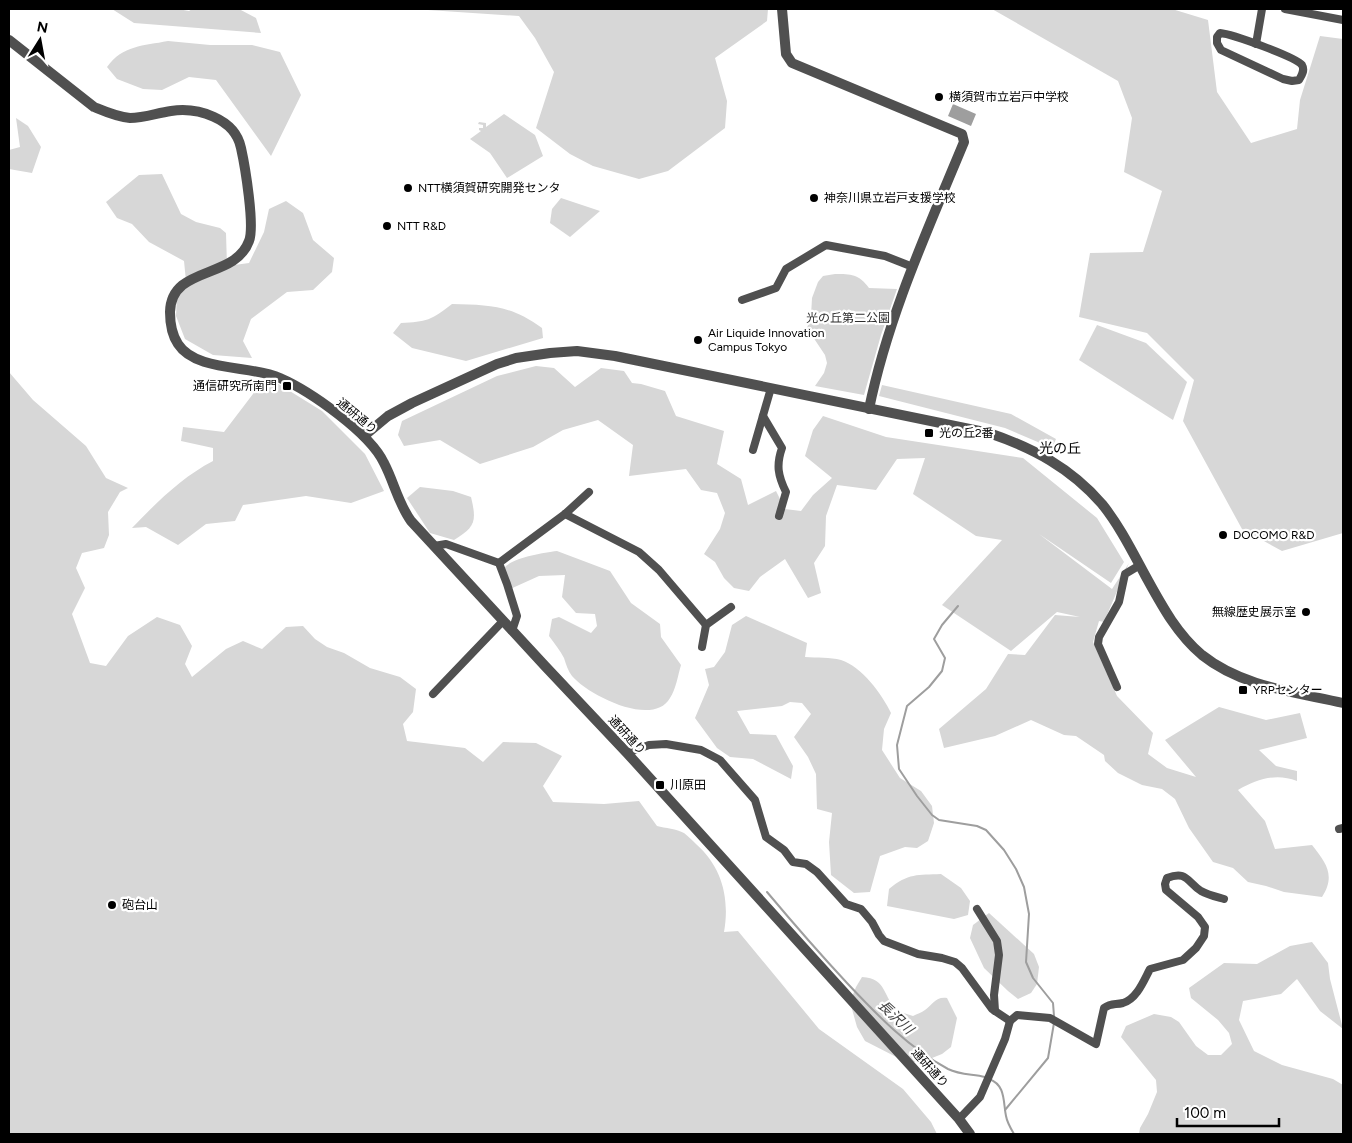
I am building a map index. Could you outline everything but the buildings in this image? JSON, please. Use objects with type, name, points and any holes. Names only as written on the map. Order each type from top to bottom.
[{"type":"street","points":[[782,9],[786,54],[792,63],[962,134],[964,142],[913,267],[884,346],[869,408]]},
{"type":"street","points":[[1256,44],[1262,9]]},
{"type":"street","points":[[1285,9],[1343,20]]},
{"type":"street","points":[[1220,33],[1224,33],[1256,44],[1301,64],[1303,73],[1299,80],[1283,80],[1221,50],[1217,43],[1217,37],[1220,33]]},
{"type":"street","name":"通研通り","points":[[9,40],[94,106],[108,114],[129,118],[188,110],[218,119],[234,132],[240,140],[242,150],[251,213],[252,229],[250,241],[242,254],[236,259],[224,267],[193,277],[176,292],[170,303],[170,317],[173,333],[178,345],[189,356],[204,362],[260,372],[279,378],[314,397],[364,436],[384,462],[405,512],[434,546],[512,632],[627,753],[959,1119],[970,1134]]},
{"type":"street","points":[[742,300],[776,288],[786,269],[826,245],[885,256],[913,267]]},
{"type":"street","points":[[364,436],[388,416],[412,403],[497,364],[516,358],[550,352],[577,351],[598,353],[989,433],[1039,452],[1068,472],[1103,505],[1140,565],[1165,612],[1177,629],[1200,654],[1226,671],[1249,681],[1343,704]]},
{"type":"street","points":[[753,450],[771,388]]},
{"type":"street","points":[[763,416],[782,448],[778,460],[780,480],[786,492],[779,516]]},
{"type":"street","points":[[499,563],[566,514],[589,492]]},
{"type":"street","points":[[566,514],[639,552],[659,570],[706,625]]},
{"type":"street","points":[[434,546],[446,544],[499,563],[517,616],[512,632]]},
{"type":"street","points":[[1117,687],[1100,651],[1098,637],[1119,602],[1125,574],[1140,565]]},
{"type":"street","points":[[702,647],[706,625],[731,607]]},
{"type":"street","points":[[433,694],[502,621]]},
{"type":"street","points":[[627,753],[649,745],[666,744],[701,750],[720,760],[755,800],[766,837],[784,850],[793,862],[806,864],[817,872],[846,904],[861,909],[884,941],[918,954],[955,962],[962,968],[988,1004],[1010,1021]]},
{"type":"street","points":[[959,1119],[980,1097],[1005,1039],[1010,1021],[1017,1015],[1050,1018],[1096,1044],[1104,1008],[1109,1004],[1128,1001],[1144,981],[1150,969],[1183,960],[1196,948],[1204,936],[1205,927],[1198,917],[1166,890],[1167,878],[1174,875],[1183,875],[1201,891],[1224,899]]},
{"type":"street","points":[[977,909],[997,941],[999,956],[994,995],[995,1011]]},
{"type":"green space","points":[[112,9],[178,9],[189,11],[192,9],[239,9],[256,18],[261,33],[134,23]]},
{"type":"green space","points":[[413,9],[768,9],[767,21],[715,58],[727,101],[725,128],[668,171],[639,179],[593,166],[570,154],[536,128],[554,72],[535,38],[519,16]]},
{"type":"green space","points":[[992,9],[1172,9],[1208,20],[1217,92],[1251,143],[1297,129],[1300,100],[1320,36],[1343,39],[1343,533],[1282,551],[1242,529],[1183,421],[1194,380],[1147,333],[1079,317],[1090,253],[1143,252],[1162,191],[1124,172],[1132,118],[1118,81]]},
{"type":"green space","points":[[168,41],[210,45],[252,45],[280,52],[301,95],[271,156],[216,80],[189,77],[162,90],[143,89],[117,79],[107,67],[127,50]]},
{"type":"green space","points":[[504,114],[535,135],[543,156],[507,178],[490,153],[470,139],[481,131],[479,128],[483,128],[483,125],[478,124],[479,122],[486,123],[486,127]]},
{"type":"green space","points":[[16,118],[28,126],[41,147],[32,173],[9,169],[9,150],[20,147]]},
{"type":"green space","points":[[162,174],[181,214],[196,222],[220,228],[226,233],[227,266],[249,263],[264,232],[269,209],[286,201],[303,213],[313,240],[334,258],[332,272],[313,290],[287,292],[251,319],[243,341],[252,358],[213,355],[185,339],[176,316],[177,294],[186,281],[184,261],[149,242],[132,224],[117,218],[106,202],[139,175]]},
{"type":"green space","points":[[561,198],[600,211],[570,237],[550,223],[552,209]]},
{"type":"green space","name":"光の丘第二公園","points":[[835,274],[858,277],[869,288],[897,289],[881,335],[864,395],[815,386],[824,373],[827,363],[825,355],[807,328],[811,316],[812,298],[818,282],[823,276]]},
{"type":"green space","points":[[452,304],[489,306],[520,315],[542,328],[543,338],[466,361],[412,348],[393,333],[401,323],[428,319],[439,314]]},
{"type":"green space","points":[[1097,325],[1146,343],[1187,382],[1173,420],[1079,360]]},
{"type":"green space","points":[[536,366],[554,368],[575,387],[601,368],[624,371],[632,383],[665,391],[676,416],[724,431],[717,464],[741,479],[748,505],[776,491],[785,509],[801,511],[813,495],[832,478],[805,456],[813,430],[823,416],[886,437],[1023,458],[1097,518],[1124,562],[1111,583],[1039,534],[1112,589],[1129,563],[1104,622],[1099,621],[1093,642],[1117,696],[1153,733],[1148,754],[1167,768],[1196,777],[1165,740],[1219,707],[1266,720],[1300,713],[1307,738],[1259,750],[1276,766],[1297,771],[1297,781],[1282,777],[1267,778],[1238,790],[1265,821],[1275,849],[1312,845],[1328,870],[1328,882],[1322,897],[1284,892],[1248,882],[1233,868],[1213,862],[1189,828],[1175,799],[1162,789],[1142,785],[1118,773],[1105,761],[1104,755],[1076,736],[1064,735],[1031,720],[995,736],[944,748],[939,729],[986,689],[1008,654],[1025,655],[1055,615],[1080,617],[1057,612],[1011,651],[942,605],[1002,540],[976,536],[913,494],[925,458],[897,459],[876,490],[837,485],[826,516],[825,546],[814,563],[821,593],[808,598],[785,559],[760,577],[749,591],[734,588],[724,578],[715,562],[704,554],[720,529],[725,513],[717,493],[701,490],[686,469],[629,476],[633,445],[598,420],[563,430],[533,447],[480,464],[440,440],[404,446],[398,435],[402,421],[497,376]]},
{"type":"green space","points":[[9,372],[33,400],[86,446],[106,478],[128,488],[120,492],[108,512],[109,535],[104,548],[82,553],[76,568],[85,588],[72,614],[90,663],[106,666],[128,636],[157,617],[180,625],[192,646],[185,664],[192,677],[226,649],[243,641],[262,649],[286,627],[303,626],[315,639],[327,647],[344,653],[370,668],[400,677],[416,689],[413,712],[403,724],[407,741],[465,748],[483,762],[503,742],[536,743],[562,756],[543,786],[553,802],[604,804],[639,801],[657,826],[687,835],[705,853],[718,873],[725,895],[726,919],[724,932],[738,931],[819,1029],[903,1089],[931,1122],[937,1134],[9,1134]]},
{"type":"green space","points":[[272,380],[322,411],[365,454],[384,491],[351,503],[306,496],[243,505],[235,521],[206,524],[178,545],[146,527],[132,528],[180,483],[213,461],[213,448],[181,441],[183,427],[224,432],[259,386]]},
{"type":"green space","points":[[882,385],[1011,414],[1056,439],[1052,448],[1005,428],[879,396]]},
{"type":"green space","points":[[420,487],[453,491],[471,497],[474,512],[473,523],[454,540],[430,533],[407,498]]},
{"type":"green space","points":[[557,551],[610,571],[631,603],[660,624],[661,637],[681,665],[672,694],[662,706],[650,710],[621,705],[592,692],[572,676],[564,658],[549,636],[552,619],[559,617],[591,633],[597,626],[595,614],[576,613],[562,597],[565,575],[539,576],[508,590],[500,577],[506,566],[516,560]]},
{"type":"green space","points":[[746,616],[807,643],[805,657],[837,659],[849,664],[871,682],[891,713],[884,729],[882,750],[900,778],[921,791],[932,806],[934,823],[928,841],[917,848],[905,847],[880,856],[870,892],[854,893],[831,875],[829,842],[832,813],[817,809],[816,774],[808,757],[794,737],[811,714],[802,703],[790,702],[782,706],[737,711],[750,734],[776,735],[793,766],[791,779],[753,759],[730,757],[717,748],[695,718],[709,685],[705,669],[714,667],[725,652],[732,625]]},
{"type":"green space","points":[[941,874],[961,888],[970,901],[968,915],[954,919],[887,906],[889,889],[902,880],[914,876]]},
{"type":"green space","points":[[989,913],[1034,954],[1039,967],[1037,984],[1031,993],[1018,999],[984,968],[970,938],[973,925]]},
{"type":"green space","points":[[1312,942],[1328,963],[1330,979],[1343,1029],[1320,1011],[1297,979],[1281,994],[1243,1001],[1239,1020],[1254,1051],[1282,1065],[1333,1079],[1343,1085],[1343,1134],[1139,1134],[1157,1092],[1156,1080],[1121,1037],[1126,1026],[1154,1014],[1171,1017],[1179,1022],[1196,1046],[1208,1055],[1221,1055],[1232,1044],[1229,1033],[1218,1020],[1191,998],[1189,988],[1224,963],[1257,964],[1290,946]]},
{"type":"green space","points":[[862,977],[876,981],[884,989],[893,1005],[900,1011],[913,1016],[925,1010],[940,998],[947,998],[957,1018],[951,1047],[942,1054],[922,1062],[906,1062],[865,1041],[857,1027],[850,1002]]},
{"type":"shaded area","points":[[953,104],[976,114],[971,126],[948,116]]},
{"type":"waterway","points":[[958,606],[942,625],[934,639],[945,658],[942,671],[929,687],[907,706],[897,745],[899,769],[932,815],[939,820],[977,826],[986,830],[1004,850],[1016,869],[1024,887],[1029,914],[1026,962],[1033,978],[1053,1003],[1054,1016]]},
{"type":"waterway","name":"長沢川","points":[[767,892],[847,983],[882,1019],[907,1041],[948,1069],[985,1077]]},
{"type":"waterway","points":[[1005,1110],[1048,1058],[1054,1023]]},
{"type":"waterway","name":"長沢川","points":[[989,1079],[998,1085],[1001,1090],[1009,1125],[1014,1134]]},
{"type":"place","name":"横須賀市立岩戸中学校","points":[[939,97]]},
{"type":"place","name":"NTT横須賀研究開発センタ","points":[[408,188]]},
{"type":"place","name":"神奈川県立岩戸支援学校","points":[[814,198]]},
{"type":"place","name":"NTT R&D","points":[[387,226]]},
{"type":"place","name":"Air Liquide Innovation Campus Tokyo","points":[[698,340]]},
{"type":"place","name":"通信研究所南門","points":[[287,386]]},
{"type":"place","name":"光の丘2番","points":[[929,433]]},
{"type":"place","name":"DOCOMO R&D","points":[[1223,535]]},
{"type":"place","name":"無線歴史展示室","points":[[1306,612]]},
{"type":"place","name":"YRPセンター","points":[[1243,690]]},
{"type":"place","name":"川原田","points":[[660,785]]},
{"type":"place","name":"砲台山","points":[[112,905]]},
{"type":"district","name":"光の丘","points":[[1060,448]]}]
